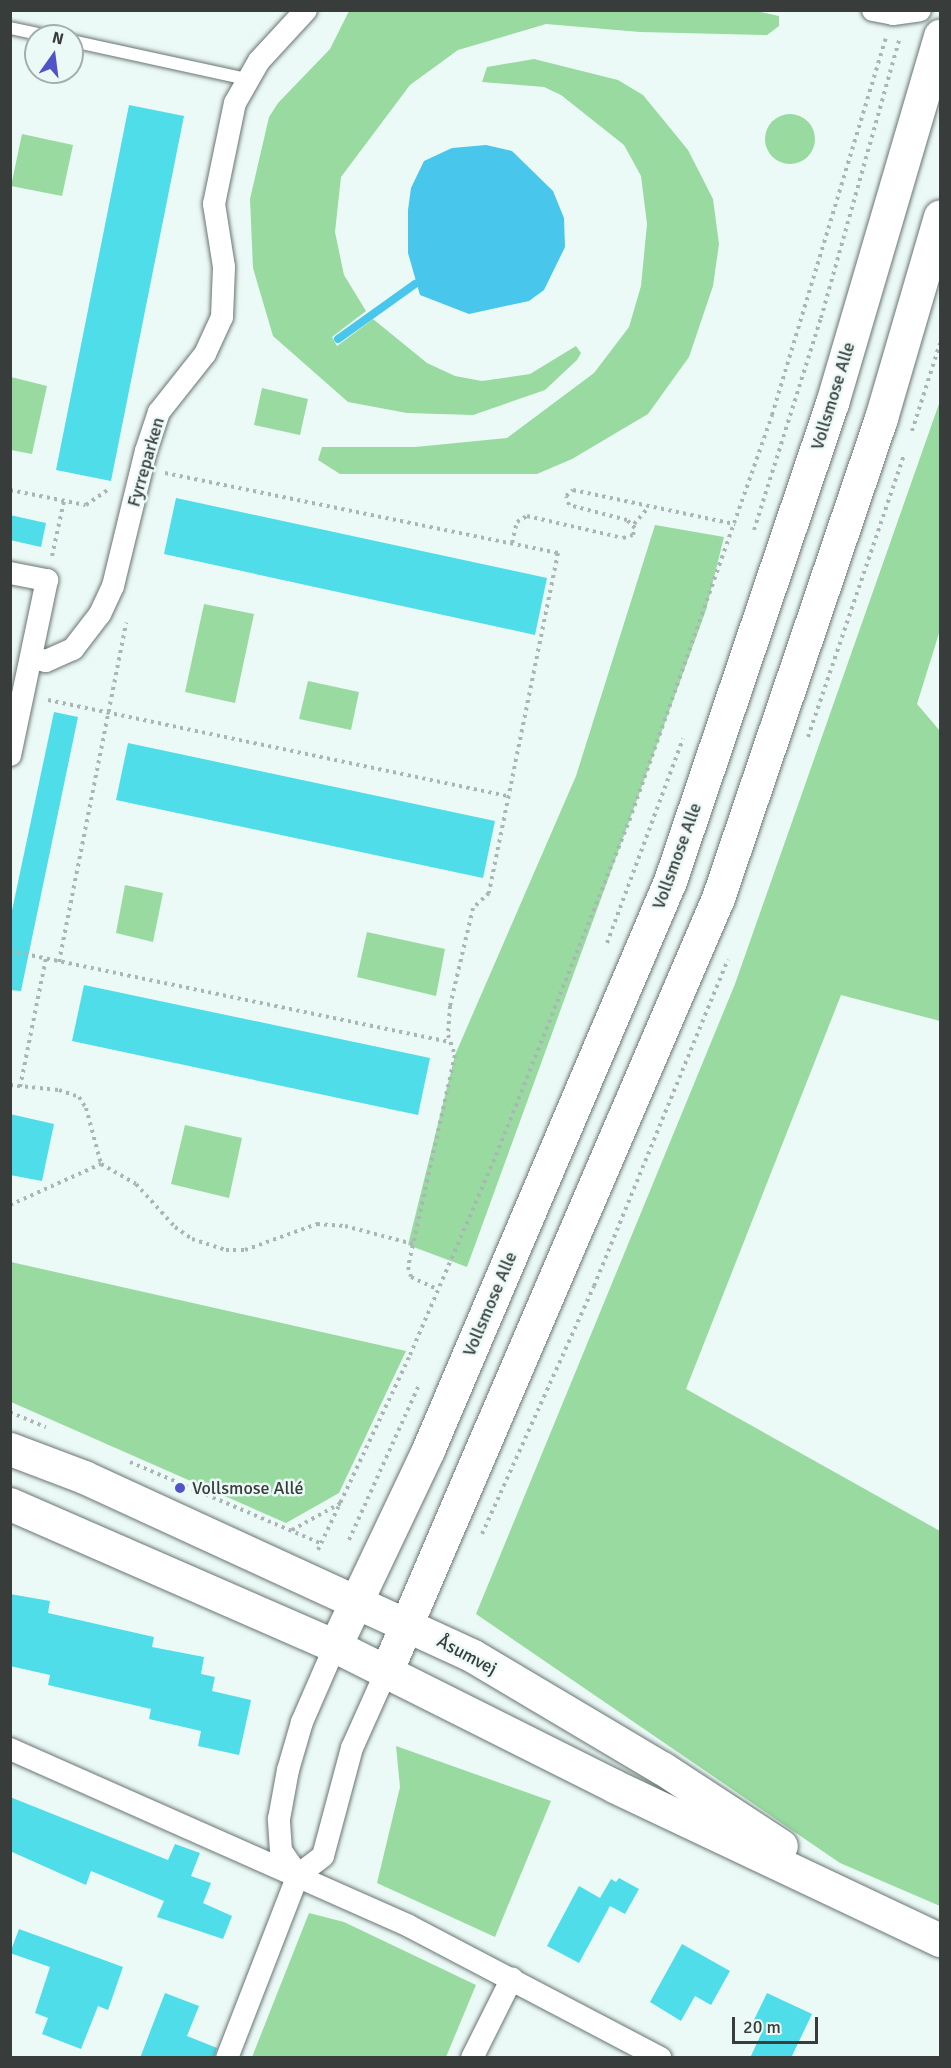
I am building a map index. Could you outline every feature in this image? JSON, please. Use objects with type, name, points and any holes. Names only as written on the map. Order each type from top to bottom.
[{"type":"street","name":"Fyrreparken","points":[[31,658],[46,661],[73,649],[100,614],[113,586],[142,468],[159,412],[205,354],[222,317],[224,267],[215,223],[215,186],[235,103],[246,79],[306,10]]},
{"type":"street","name":"Vollsmose Alle","points":[[335,1646],[428,1450],[670,880],[832,403],[940,36]]},
{"type":"street","points":[[227,2058],[298,1875],[322,1856],[352,1748],[718,898],[881,418],[940,216]]},
{"type":"street","points":[[10,573],[47,580],[10,755]]},
{"type":"street","name":"Åsumvej","points":[[10,1449],[84,1477],[473,1656],[638,1754],[894,1918]]},
{"type":"street","name":"Åsumvej","points":[[10,1504],[335,1646],[940,1940]]},
{"type":"street","points":[[298,1875],[281,1851],[279,1819],[288,1770],[302,1722],[335,1646]]},
{"type":"street","points":[[10,1749],[298,1875],[512,1978],[660,2058]]},
{"type":"street","points":[[472,2058],[512,1978]]},
{"type":"lane","points":[[84,44],[246,79]]},
{"type":"path","points":[[298,1575],[322,1544],[437,1289],[563,990],[632,813],[735,524],[898,12]]},
{"type":"path","points":[[753,534],[821,318],[898,12]]},
{"type":"path","points":[[142,468],[558,553],[489,893],[473,909],[453,995],[448,1035],[455,1055],[408,1267],[411,1277],[437,1289]]},
{"type":"path","points":[[10,490],[86,505]]},
{"type":"path","points":[[634,524],[569,505],[566,496],[573,490],[648,508],[735,524]]},
{"type":"path","points":[[54,548],[64,501]]},
{"type":"path","points":[[512,543],[517,522],[527,516],[623,538],[633,535],[634,524],[648,508]]},
{"type":"path","points":[[59,962],[127,619]]},
{"type":"path","points":[[54,701],[508,796]]},
{"type":"path","points":[[605,949],[684,737]]},
{"type":"path","points":[[10,951],[450,1042]]},
{"type":"path","points":[[20,1087],[46,958]]},
{"type":"path","points":[[10,1085],[59,1090],[79,1097],[87,1108],[101,1164],[136,1184],[175,1227],[192,1239],[226,1250],[245,1250],[316,1224],[345,1226],[413,1244]]},
{"type":"path","points":[[10,1205],[101,1164]]},
{"type":"path","points":[[346,1549],[352,1529],[422,1380]]},
{"type":"path","points":[[10,1412],[54,1430]]},
{"type":"path","points":[[119,1457],[322,1544]]},
{"type":"path","points":[[291,1530],[341,1503]]},
{"type":"green space","points":[[752,10],[779,16],[779,26],[767,35],[640,32],[546,24],[458,50],[410,85],[341,177],[335,232],[344,275],[366,311],[332,337],[337,346],[373,319],[427,363],[455,376],[482,381],[530,374],[576,346],[581,353],[577,360],[545,390],[473,415],[407,413],[348,402],[273,336],[253,268],[250,199],[269,117],[278,103],[330,49],[349,11]]},
{"type":"green space","points":[[534,59],[618,80],[643,95],[688,150],[713,199],[719,244],[713,286],[689,357],[648,414],[572,459],[537,474],[340,474],[318,460],[322,447],[415,447],[507,438],[594,373],[629,327],[641,286],[647,224],[641,176],[624,145],[561,95],[544,87],[482,82],[487,67]]},
{"type":"green space","points":[[790,114],[804,118],[811,125],[815,139],[811,153],[804,160],[790,164],[776,160],[769,153],[765,139],[769,125],[776,118]]},
{"type":"green space","points":[[22,134],[73,145],[62,196],[11,186]]},
{"type":"green space","points":[[11,377],[47,386],[32,454],[11,450]]},
{"type":"green space","points":[[262,388],[308,399],[300,435],[254,425]]},
{"type":"green space","points":[[940,401],[940,630],[917,704],[940,731],[940,1021],[841,995],[686,1389],[940,1531],[940,1906],[840,1863],[476,1614],[735,984]]},
{"type":"green space","points":[[655,525],[724,537],[706,610],[467,1267],[408,1245],[455,1055],[576,776]]},
{"type":"green space","points":[[204,604],[254,614],[235,703],[185,692]]},
{"type":"green space","points":[[308,681],[359,692],[351,730],[299,719]]},
{"type":"green space","points":[[125,885],[163,893],[153,942],[116,933]]},
{"type":"green space","points":[[367,932],[445,949],[436,996],[357,977]]},
{"type":"green space","points":[[185,1125],[242,1138],[229,1198],[171,1184]]},
{"type":"green space","points":[[11,1262],[406,1351],[339,1493],[286,1523],[11,1402]]},
{"type":"green space","points":[[396,1746],[551,1801],[495,1937],[377,1883],[400,1787]]},
{"type":"green space","points":[[309,1913],[344,1922],[476,1985],[446,2057],[252,2057]]},
{"type":"water","points":[[486,145],[512,151],[553,191],[564,218],[565,247],[544,290],[529,301],[469,314],[420,295],[408,253],[408,210],[411,188],[424,161],[452,148]]},
{"type":"building","points":[[129,105],[184,116],[111,481],[56,470]]},
{"type":"building","points":[[176,498],[547,578],[535,635],[164,554]]},
{"type":"building","points":[[10,515],[46,523],[41,547],[10,540]]},
{"type":"building","points":[[54,712],[78,717],[21,991],[10,990],[10,920]]},
{"type":"building","points":[[128,743],[495,821],[483,878],[116,800]]},
{"type":"building","points":[[84,985],[430,1058],[418,1115],[72,1041]]},
{"type":"building","points":[[10,1114],[54,1124],[42,1181],[10,1175]]},
{"type":"building","points":[[10,1594],[50,1601],[48,1613],[154,1637],[152,1647],[204,1657],[201,1674],[215,1677],[212,1691],[251,1700],[239,1755],[198,1746],[201,1731],[149,1719],[151,1709],[48,1685],[50,1675],[10,1666]]},
{"type":"building","points":[[10,1797],[168,1860],[175,1844],[200,1853],[191,1876],[211,1883],[203,1903],[232,1916],[223,1939],[157,1917],[164,1901],[91,1871],[86,1885],[10,1851]]},
{"type":"building","points":[[619,1878],[639,1889],[625,1914],[610,1906],[579,1963],[547,1946],[579,1886],[600,1898],[611,1879],[616,1882]]},
{"type":"building","points":[[19,1929],[123,1967],[108,2010],[98,2006],[81,2049],[42,2034],[48,2018],[35,2013],[50,1967],[10,1953]]},
{"type":"building","points":[[682,1944],[730,1971],[711,2005],[695,1996],[681,2021],[650,2002]]},
{"type":"building","points":[[165,1993],[199,2006],[187,2036],[217,2048],[214,2058],[140,2058]]},
{"type":"building","points":[[767,1993],[812,2014],[791,2058],[750,2058],[763,2030],[752,2024]]},
{"type":"waterway","points":[[338,339],[415,284]]},
{"type":"place","name":"Vollsmose Allé","points":[[180,1488]]}]
